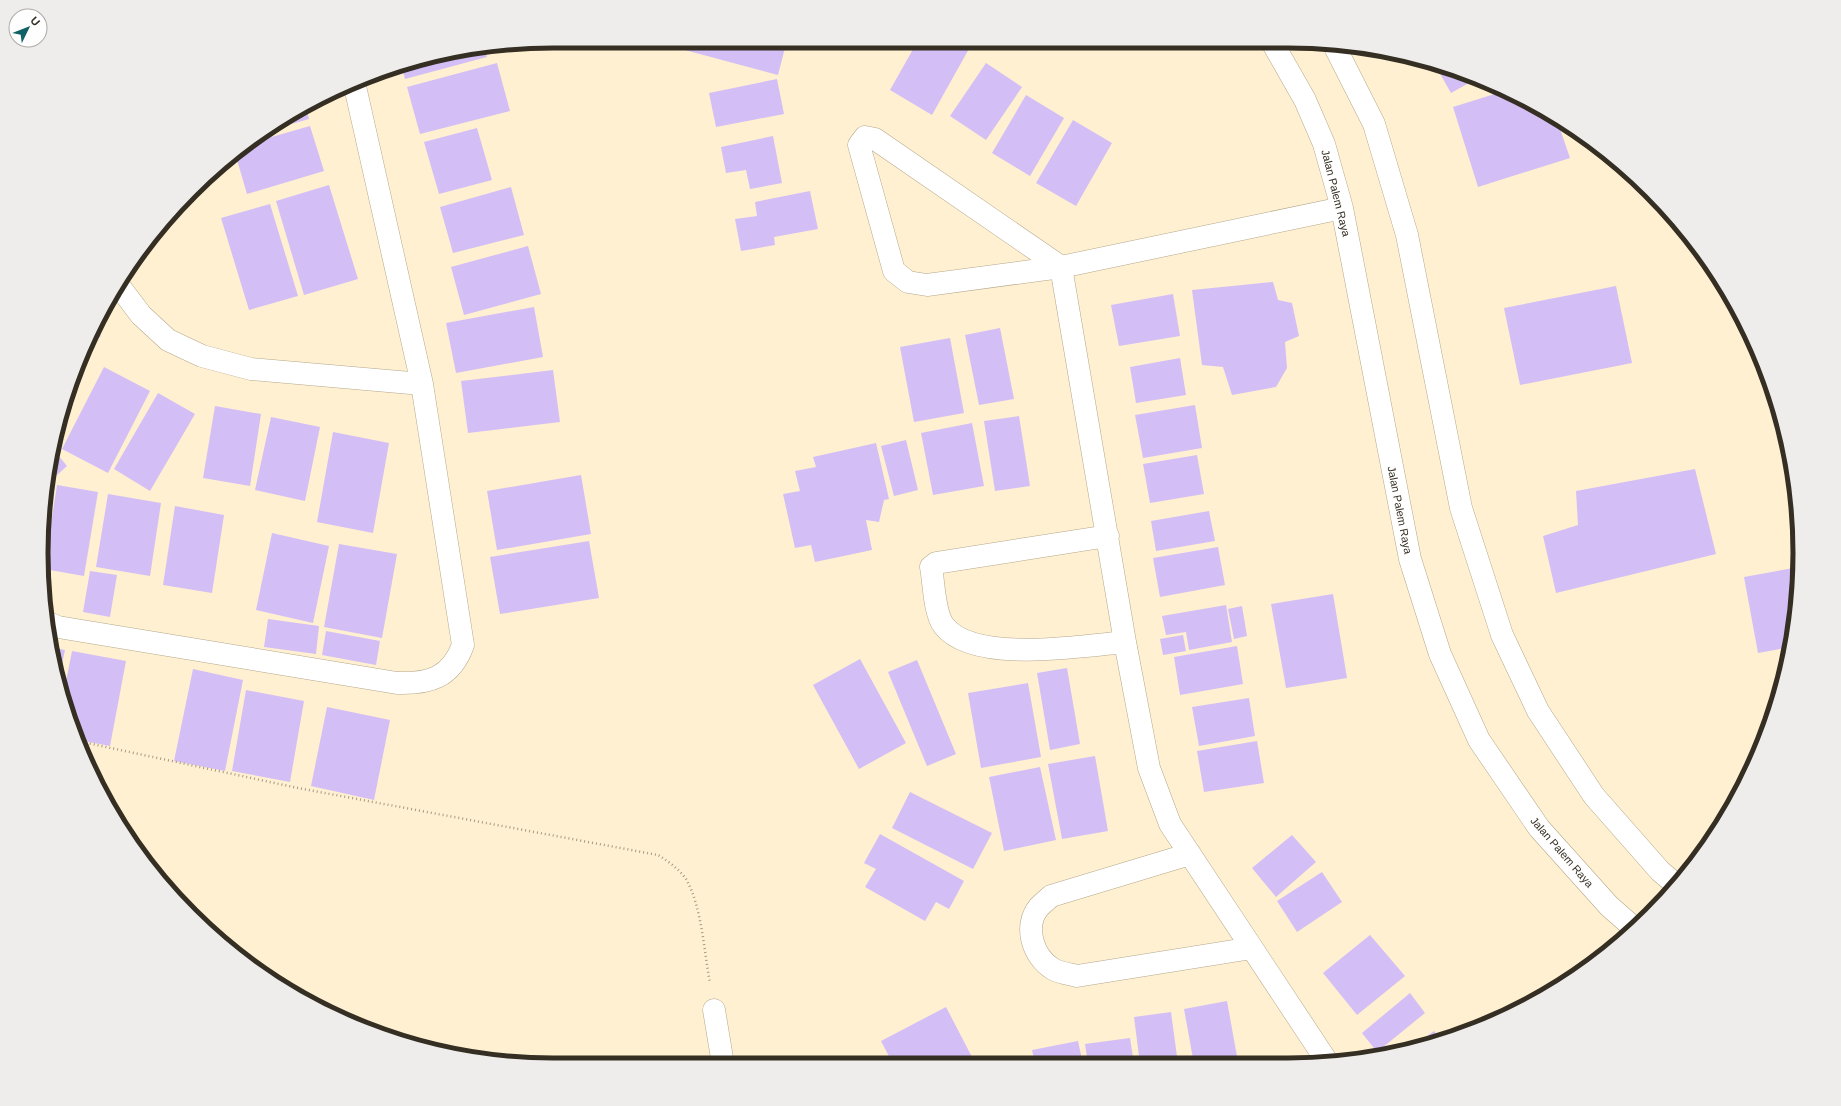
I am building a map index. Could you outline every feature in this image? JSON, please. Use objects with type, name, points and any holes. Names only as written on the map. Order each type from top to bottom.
[{"type":"street","name":"Jalan Palem Raya","points":[[1275,48],[1305,100],[1324,144],[1342,208],[1410,559],[1440,654],[1479,740],[1539,828],[1609,906],[1630,924]]},
{"type":"street","points":[[1337,50],[1374,124],[1407,235],[1461,508],[1502,635],[1538,711],[1594,796],[1660,871],[1672,881]]},
{"type":"street","points":[[53,625],[58,627],[397,683],[418,684],[441,676],[456,661],[463,645],[422,384],[355,88]]},
{"type":"street","points":[[1324,1057],[1170,824],[1149,768],[1125,642],[1108,536],[1060,267],[874,139],[866,137],[859,145],[894,271],[908,282],[927,285],[1060,267],[1342,208]]},
{"type":"street","points":[[122,290],[141,315],[168,340],[202,356],[251,369],[422,384]]},
{"type":"street","points":[[1108,536],[936,563],[931,567],[938,616],[944,626],[954,635],[975,643],[999,649],[1028,650],[1125,642]]},
{"type":"street","points":[[1190,854],[1051,896],[1039,907],[1034,916],[1032,942],[1037,954],[1053,969],[1077,976],[1252,948]]},
{"type":"street","points":[[714,1010],[722,1058]]},
{"type":"path","points":[[85,743],[298,788],[658,855],[671,864],[686,879],[696,906],[714,1010]]},
{"type":"building","points":[[681,48],[785,48],[778,75]]},
{"type":"building","points":[[914,48],[969,48],[932,115],[890,90]]},
{"type":"building","points":[[486,52],[487,57],[405,79],[403,71],[422,65]]},
{"type":"building","points":[[497,63],[510,111],[420,134],[407,87]]},
{"type":"building","points":[[986,63],[1022,87],[986,140],[950,116]]},
{"type":"building","points":[[1439,71],[1470,82],[1451,93]]},
{"type":"building","points":[[777,79],[784,114],[716,127],[709,93]]},
{"type":"building","points":[[1497,93],[1559,127],[1570,158],[1478,187],[1453,107]]},
{"type":"building","points":[[1026,95],[1064,118],[1030,176],[992,153]]},
{"type":"building","points":[[307,112],[309,119],[283,127]]},
{"type":"building","points":[[1073,120],[1112,143],[1076,206],[1036,183]]},
{"type":"building","points":[[310,126],[324,171],[247,194],[237,159],[264,139]]},
{"type":"building","points":[[477,128],[492,180],[439,194],[424,142]]},
{"type":"building","points":[[773,136],[782,183],[750,189],[746,170],[726,173],[721,147]]},
{"type":"building","points":[[329,185],[358,279],[304,295],[276,201]]},
{"type":"building","points":[[511,187],[524,235],[453,253],[440,207]]},
{"type":"building","points":[[810,191],[818,229],[774,237],[775,245],[741,251],[735,219],[757,216],[755,202]]},
{"type":"building","points":[[270,204],[298,296],[249,310],[221,218]]},
{"type":"building","points":[[528,246],[541,294],[464,315],[451,267]]},
{"type":"building","points":[[1273,282],[1278,300],[1292,303],[1299,336],[1285,342],[1287,368],[1276,387],[1232,395],[1223,367],[1202,365],[1192,290]]},
{"type":"building","points":[[1616,286],[1632,363],[1520,385],[1504,308]]},
{"type":"building","points":[[1173,294],[1180,336],[1119,346],[1111,305]]},
{"type":"building","points":[[534,307],[543,357],[456,373],[446,323]]},
{"type":"building","points":[[1000,328],[1014,399],[979,405],[965,335]]},
{"type":"building","points":[[99,333],[101,336],[95,342]]},
{"type":"building","points":[[950,338],[964,413],[914,422],[900,347]]},
{"type":"building","points":[[1180,358],[1186,395],[1136,403],[1130,367]]},
{"type":"building","points":[[104,367],[150,391],[108,473],[62,449]]},
{"type":"building","points":[[553,370],[560,422],[468,433],[461,381]]},
{"type":"building","points":[[158,393],[195,414],[150,491],[114,469]]},
{"type":"building","points":[[1195,405],[1202,448],[1143,458],[1135,415]]},
{"type":"building","points":[[215,406],[261,414],[250,486],[203,478]]},
{"type":"building","points":[[1019,416],[1030,486],[995,491],[984,421]]},
{"type":"building","points":[[271,417],[320,427],[305,501],[255,490]]},
{"type":"building","points":[[972,423],[984,486],[933,495],[921,433]]},
{"type":"building","points":[[333,432],[389,443],[373,533],[317,522]]},
{"type":"building","points":[[906,440],[918,490],[894,496],[881,446]]},
{"type":"building","points":[[876,443],[889,499],[884,500],[879,522],[866,520],[872,550],[815,562],[811,545],[795,548],[783,494],[800,491],[795,471],[816,467],[813,457]]},
{"type":"building","points":[[58,455],[67,466],[54,478]]},
{"type":"building","points":[[1197,455],[1204,494],[1150,503],[1143,464]]},
{"type":"building","points":[[1695,469],[1716,554],[1556,593],[1543,536],[1578,525],[1576,491]]},
{"type":"building","points":[[581,475],[591,534],[497,550],[487,491]]},
{"type":"building","points":[[57,485],[98,492],[84,576],[49,570],[48,541]]},
{"type":"building","points":[[108,494],[161,503],[150,576],[96,567]]},
{"type":"building","points":[[175,506],[224,515],[212,593],[163,585]]},
{"type":"building","points":[[1209,511],[1215,541],[1156,551],[1151,521]]},
{"type":"building","points":[[272,533],[329,546],[313,623],[256,610]]},
{"type":"building","points":[[589,541],[599,598],[500,614],[490,557]]},
{"type":"building","points":[[339,544],[397,554],[382,638],[324,627]]},
{"type":"building","points":[[1218,547],[1225,585],[1160,597],[1153,558]]},
{"type":"building","points":[[1793,568],[1789,619],[1784,648],[1758,653],[1744,577]]},
{"type":"building","points":[[90,571],[117,575],[110,617],[83,612]]},
{"type":"building","points":[[1333,594],[1347,678],[1286,688],[1271,604]]},
{"type":"building","points":[[1226,605],[1232,642],[1189,650],[1186,632],[1166,635],[1162,616]]},
{"type":"building","points":[[1242,606],[1247,636],[1234,639],[1228,609]]},
{"type":"building","points":[[268,619],[319,626],[316,654],[264,647]]},
{"type":"building","points":[[326,631],[380,641],[376,665],[322,655]]},
{"type":"building","points":[[1183,635],[1186,651],[1163,655],[1160,639]]},
{"type":"building","points":[[1237,646],[1243,684],[1180,695],[1174,657]]},
{"type":"building","points":[[57,648],[65,650],[61,667]]},
{"type":"building","points":[[72,651],[126,661],[110,746],[84,741],[65,685]]},
{"type":"building","points":[[860,659],[906,743],[859,769],[813,685]]},
{"type":"building","points":[[917,660],[956,754],[927,766],[888,672]]},
{"type":"building","points":[[1067,668],[1080,744],[1050,750],[1037,673]]},
{"type":"building","points":[[193,669],[243,680],[225,771],[174,761]]},
{"type":"building","points":[[1028,683],[1041,757],[981,768],[968,693]]},
{"type":"building","points":[[246,690],[304,701],[290,782],[232,771]]},
{"type":"building","points":[[1249,698],[1255,736],[1199,746],[1192,707]]},
{"type":"building","points":[[327,707],[390,720],[374,800],[311,786]]},
{"type":"building","points":[[1257,741],[1264,783],[1204,792],[1197,751]]},
{"type":"building","points":[[1095,756],[1108,831],[1062,839],[1048,764]]},
{"type":"building","points":[[1040,767],[1056,840],[1004,851],[989,777]]},
{"type":"building","points":[[910,792],[992,833],[973,869],[892,828]]},
{"type":"building","points":[[880,834],[964,881],[949,909],[936,902],[925,921],[865,887],[876,869],[864,863]]},
{"type":"building","points":[[1292,835],[1316,862],[1276,897],[1252,868]]},
{"type":"building","points":[[1322,872],[1342,902],[1297,932],[1277,901]]},
{"type":"building","points":[[1370,935],[1405,976],[1357,1015],[1323,973]]},
{"type":"building","points":[[1410,993],[1425,1013],[1380,1049],[1375,1050],[1362,1033]]},
{"type":"building","points":[[1227,1001],[1237,1058],[1193,1058],[1184,1009]]},
{"type":"building","points":[[946,1007],[972,1057],[890,1058],[881,1041]]},
{"type":"building","points":[[1171,1012],[1177,1058],[1139,1058],[1134,1017]]},
{"type":"building","points":[[1434,1031],[1437,1035],[1421,1040]]},
{"type":"building","points":[[1130,1038],[1133,1058],[1087,1058],[1085,1044]]},
{"type":"building","points":[[1078,1041],[1082,1058],[1034,1058],[1032,1050]]}]
